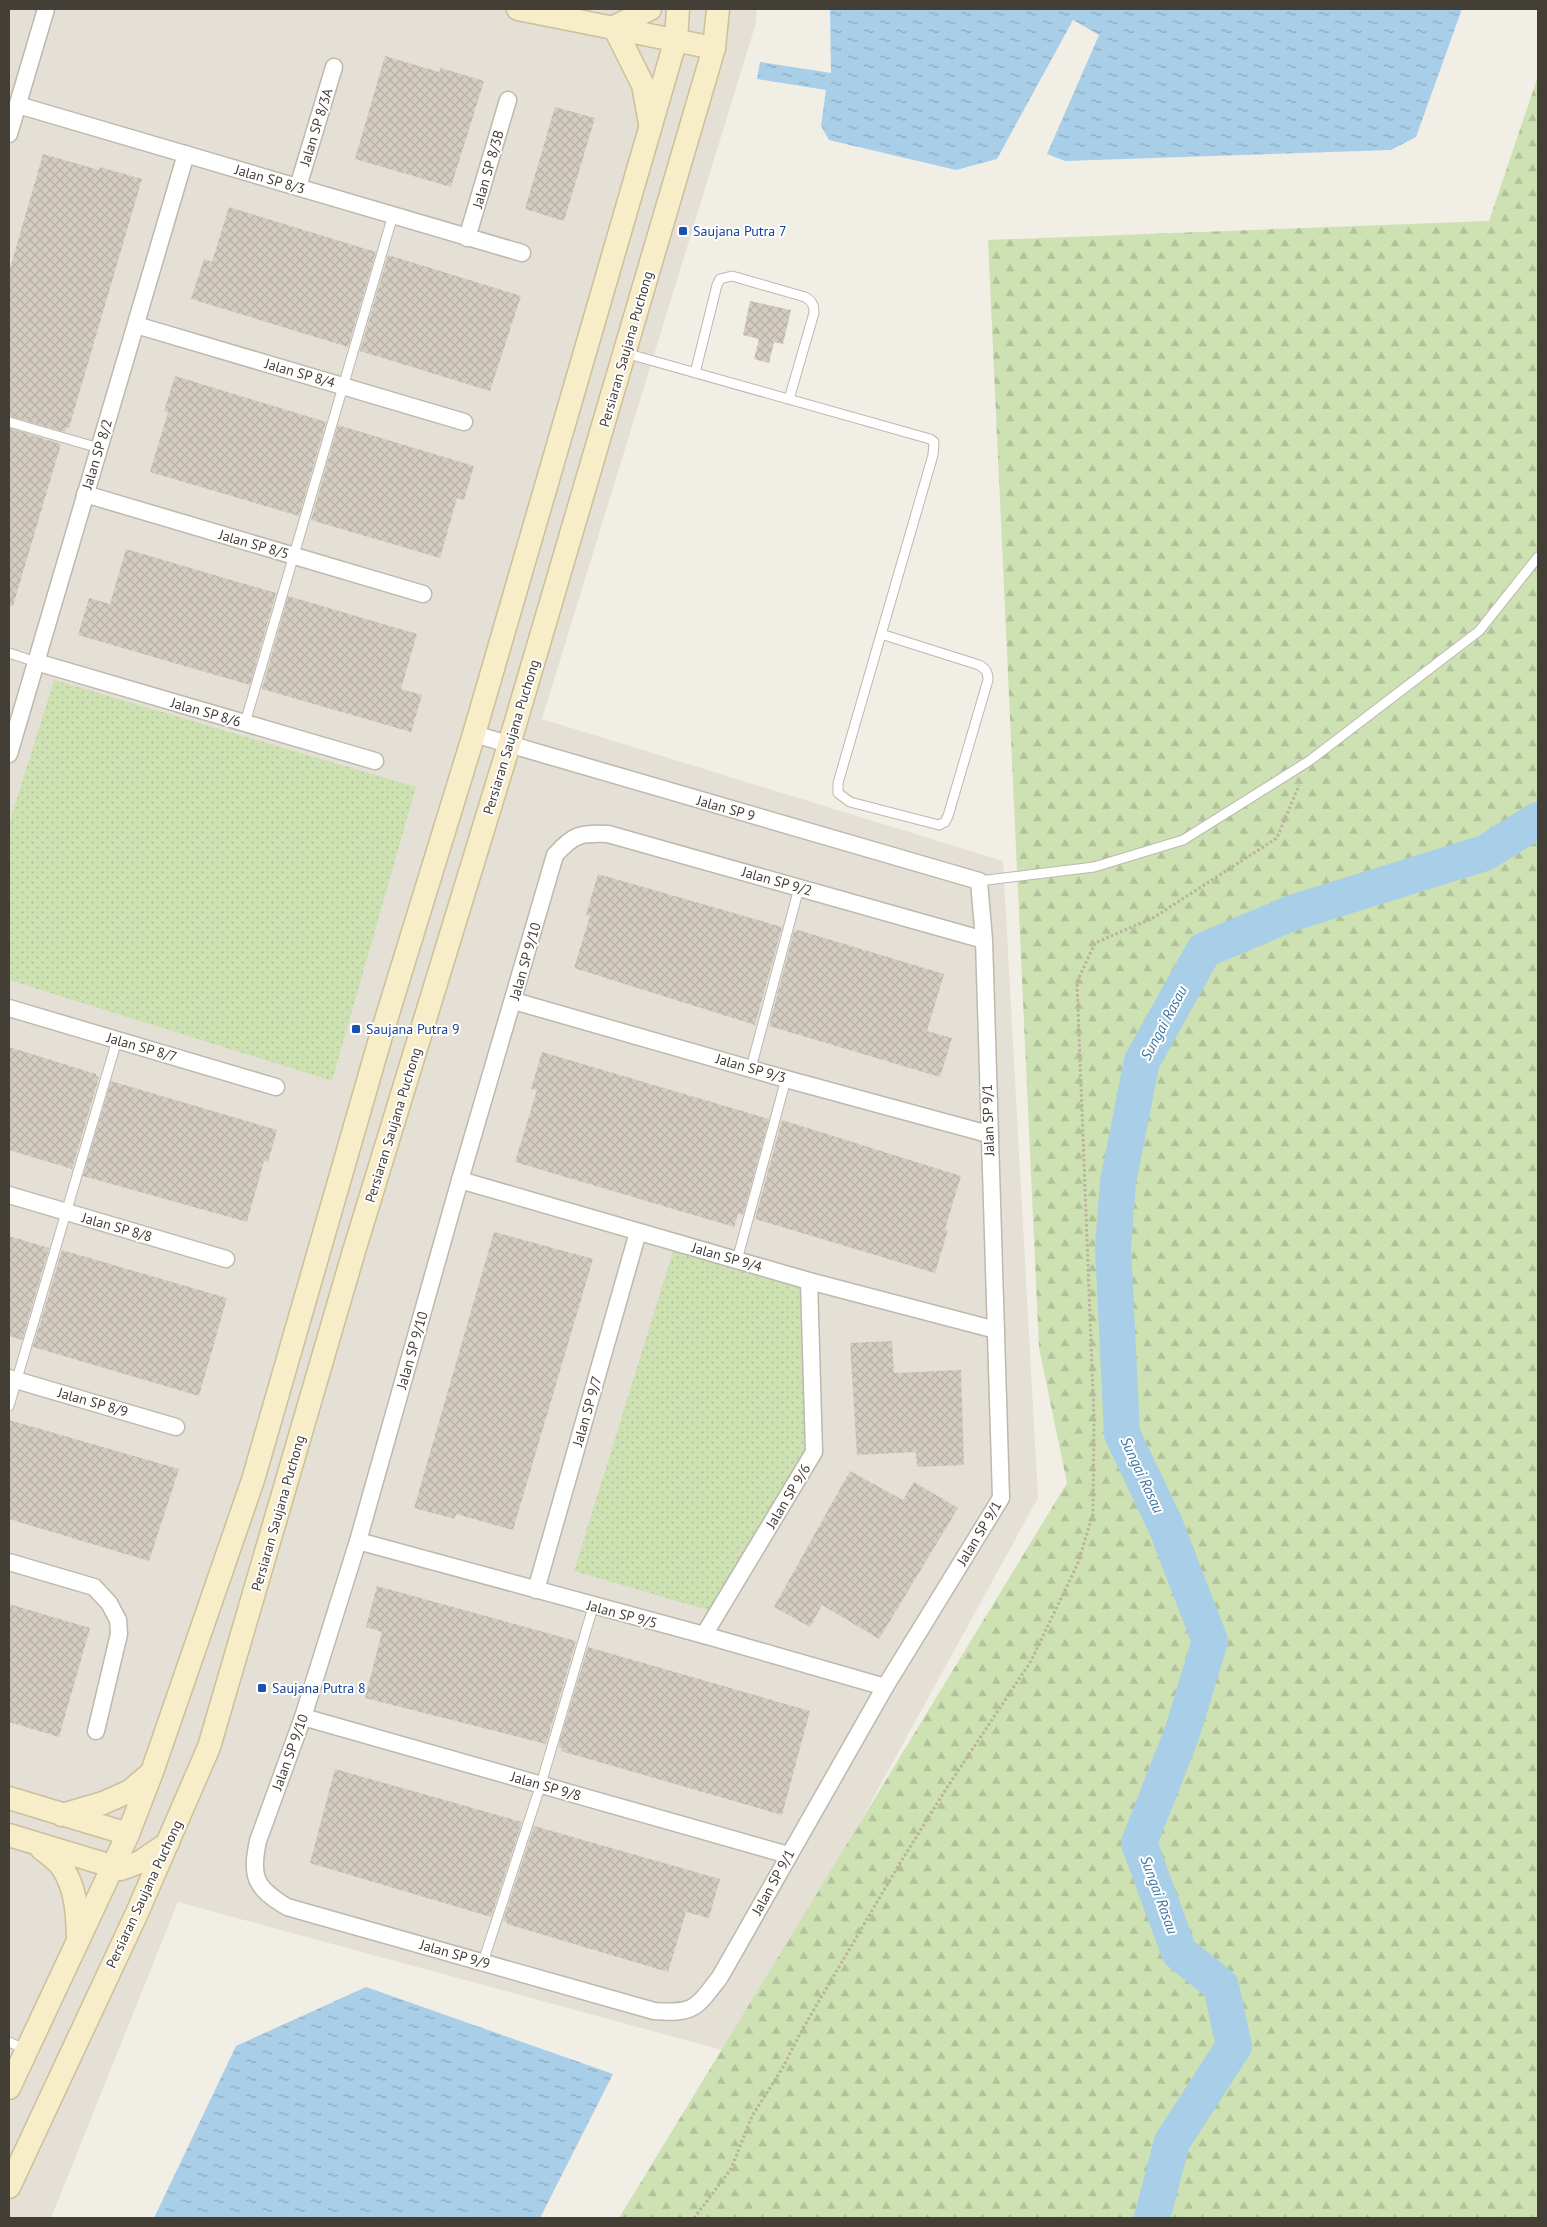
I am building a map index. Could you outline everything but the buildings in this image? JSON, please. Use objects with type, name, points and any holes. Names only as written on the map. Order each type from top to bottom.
[{"type":"street","points":[[9,134],[46,9]]},
{"type":"street","points":[[518,9],[714,48]]},
{"type":"street","points":[[614,27],[650,9]]},
{"type":"street","points":[[9,2088],[18,2046],[78,1938],[128,1834],[152,1772],[253,1480],[381,1036],[474,734],[651,126],[676,39],[678,9]]},
{"type":"street","name":"Persiaran Saujana Puchong","points":[[9,2187],[137,1913],[209,1747],[352,1260],[509,745],[625,352],[714,48],[718,9]]},
{"type":"street","points":[[614,27],[643,85],[651,126]]},
{"type":"street","name":"Jalan SP 8/3A","points":[[298,187],[334,66]]},
{"type":"street","name":"Jalan SP 8/3B","points":[[467,238],[508,100]]},
{"type":"street","name":"Jalan SP 8/3","points":[[18,105],[522,253]]},
{"type":"street","name":"Jalan SP 8/2","points":[[9,754],[186,154]]},
{"type":"street","name":"Jalan SP 8/4","points":[[136,325],[464,422]]},
{"type":"street","name":"Jalan SP 8/5","points":[[85,494],[423,594]]},
{"type":"street","name":"Jalan SP 8/6","points":[[36,662],[376,762]]},
{"type":"street","name":"Jalan SP 9","points":[[474,734],[979,881]]},
{"type":"street","name":"Jalan SP 9/2","points":[[569,840],[587,833],[608,834],[984,940]]},
{"type":"street","name":"Jalan SP 9/10","points":[[254,1863],[258,1842],[303,1718],[358,1541],[460,1180],[514,1001],[555,855],[569,840]]},
{"type":"street","name":"Jalan SP 9/1","points":[[680,2013],[698,2004],[720,1977],[885,1687],[1001,1498],[988,1134],[984,940],[979,881]]},
{"type":"street","name":"Jalan SP 9/3","points":[[514,1001],[786,1079],[988,1134]]},
{"type":"street","name":"Jalan SP 8/7","points":[[9,1008],[276,1087]]},
{"type":"street","name":"Jalan SP 9/4","points":[[460,1180],[809,1281],[996,1330]]},
{"type":"street","name":"Jalan SP 8/8","points":[[9,1195],[226,1259]]},
{"type":"street","name":"Jalan SP 9/7","points":[[536,1590],[638,1232]]},
{"type":"street","name":"Jalan SP 9/6","points":[[704,1635],[814,1452],[809,1281]]},
{"type":"street","name":"Jalan SP 8/9","points":[[13,1379],[176,1427]]},
{"type":"street","name":"Jalan SP 9/5","points":[[358,1541],[593,1607],[704,1635],[885,1687]]},
{"type":"street","points":[[9,1562],[94,1587],[109,1603],[118,1620],[119,1634],[96,1731]]},
{"type":"street","name":"Jalan SP 9/8","points":[[303,1718],[788,1855]]},
{"type":"street","points":[[61,1815],[103,1803],[130,1791],[152,1772]]},
{"type":"street","points":[[9,1798],[128,1834],[136,1846],[140,1862],[141,1889],[137,1913]]},
{"type":"street","points":[[9,1836],[121,1869],[140,1862],[169,1842]]},
{"type":"street","points":[[38,1845],[62,1867],[77,1901],[78,1938]]},
{"type":"street","name":"Jalan SP 9/9","points":[[254,1863],[258,1882],[270,1897],[287,1907],[654,2012],[680,2013]]},
{"type":"lane","points":[[245,723],[393,215]]},
{"type":"lane","points":[[695,373],[717,285],[720,279],[732,276],[806,298],[814,306],[814,313],[789,399]]},
{"type":"lane","points":[[625,352],[930,439],[934,442],[933,455],[881,634],[838,783],[838,793],[850,802],[939,825],[945,822],[948,816],[988,674],[979,665],[881,634]]},
{"type":"lane","points":[[9,422],[99,448]]},
{"type":"lane","points":[[979,881],[1094,867],[1183,840],[1309,761],[1479,631],[1538,557]]},
{"type":"lane","points":[[9,654],[36,662]]},
{"type":"lane","points":[[751,1068],[799,888]]},
{"type":"lane","points":[[9,1406],[13,1379],[66,1212],[117,1040]]},
{"type":"lane","points":[[736,1260],[786,1079]]},
{"type":"lane","points":[[483,1962],[541,1784],[593,1607]]},
{"type":"shaded area","points":[[9,9],[757,9],[756,23],[542,719],[1003,861],[1038,1498],[733,2053],[178,1902],[51,2218],[9,2218]]},
{"type":"green space","points":[[1538,76],[1538,2218],[619,2218],[1067,1483],[1039,1348],[988,240],[1489,221]]},
{"type":"green space","points":[[54,680],[416,787],[332,1081],[9,980],[9,824]]},
{"type":"green space","points":[[675,1245],[804,1284],[810,1443],[711,1611],[574,1571]]},
{"type":"water","points":[[830,9],[1462,9],[1416,137],[1391,150],[1065,161],[1047,154],[1099,35],[1073,20],[997,159],[956,170],[829,140],[821,126],[826,90],[757,79],[760,62],[831,73]]},
{"type":"water","points":[[366,1987],[613,2074],[540,2218],[154,2218],[236,2046]]},
{"type":"waterway","name":"Sungai Rasau","points":[[1152,2218],[1172,2142],[1234,2046],[1221,1986],[1179,1952],[1139,1843],[1182,1733],[1210,1641],[1165,1524],[1122,1434],[1113,1247],[1118,1182],[1142,1061],[1204,950],[1292,913],[1485,853],[1538,820]]},
{"type":"place","name":"Saujana Putra 7","points":[[683,231]]},
{"type":"place","name":"Saujana Putra 9","points":[[356,1029]]},
{"type":"place","name":"Saujana Putra 8","points":[[262,1688]]}]
